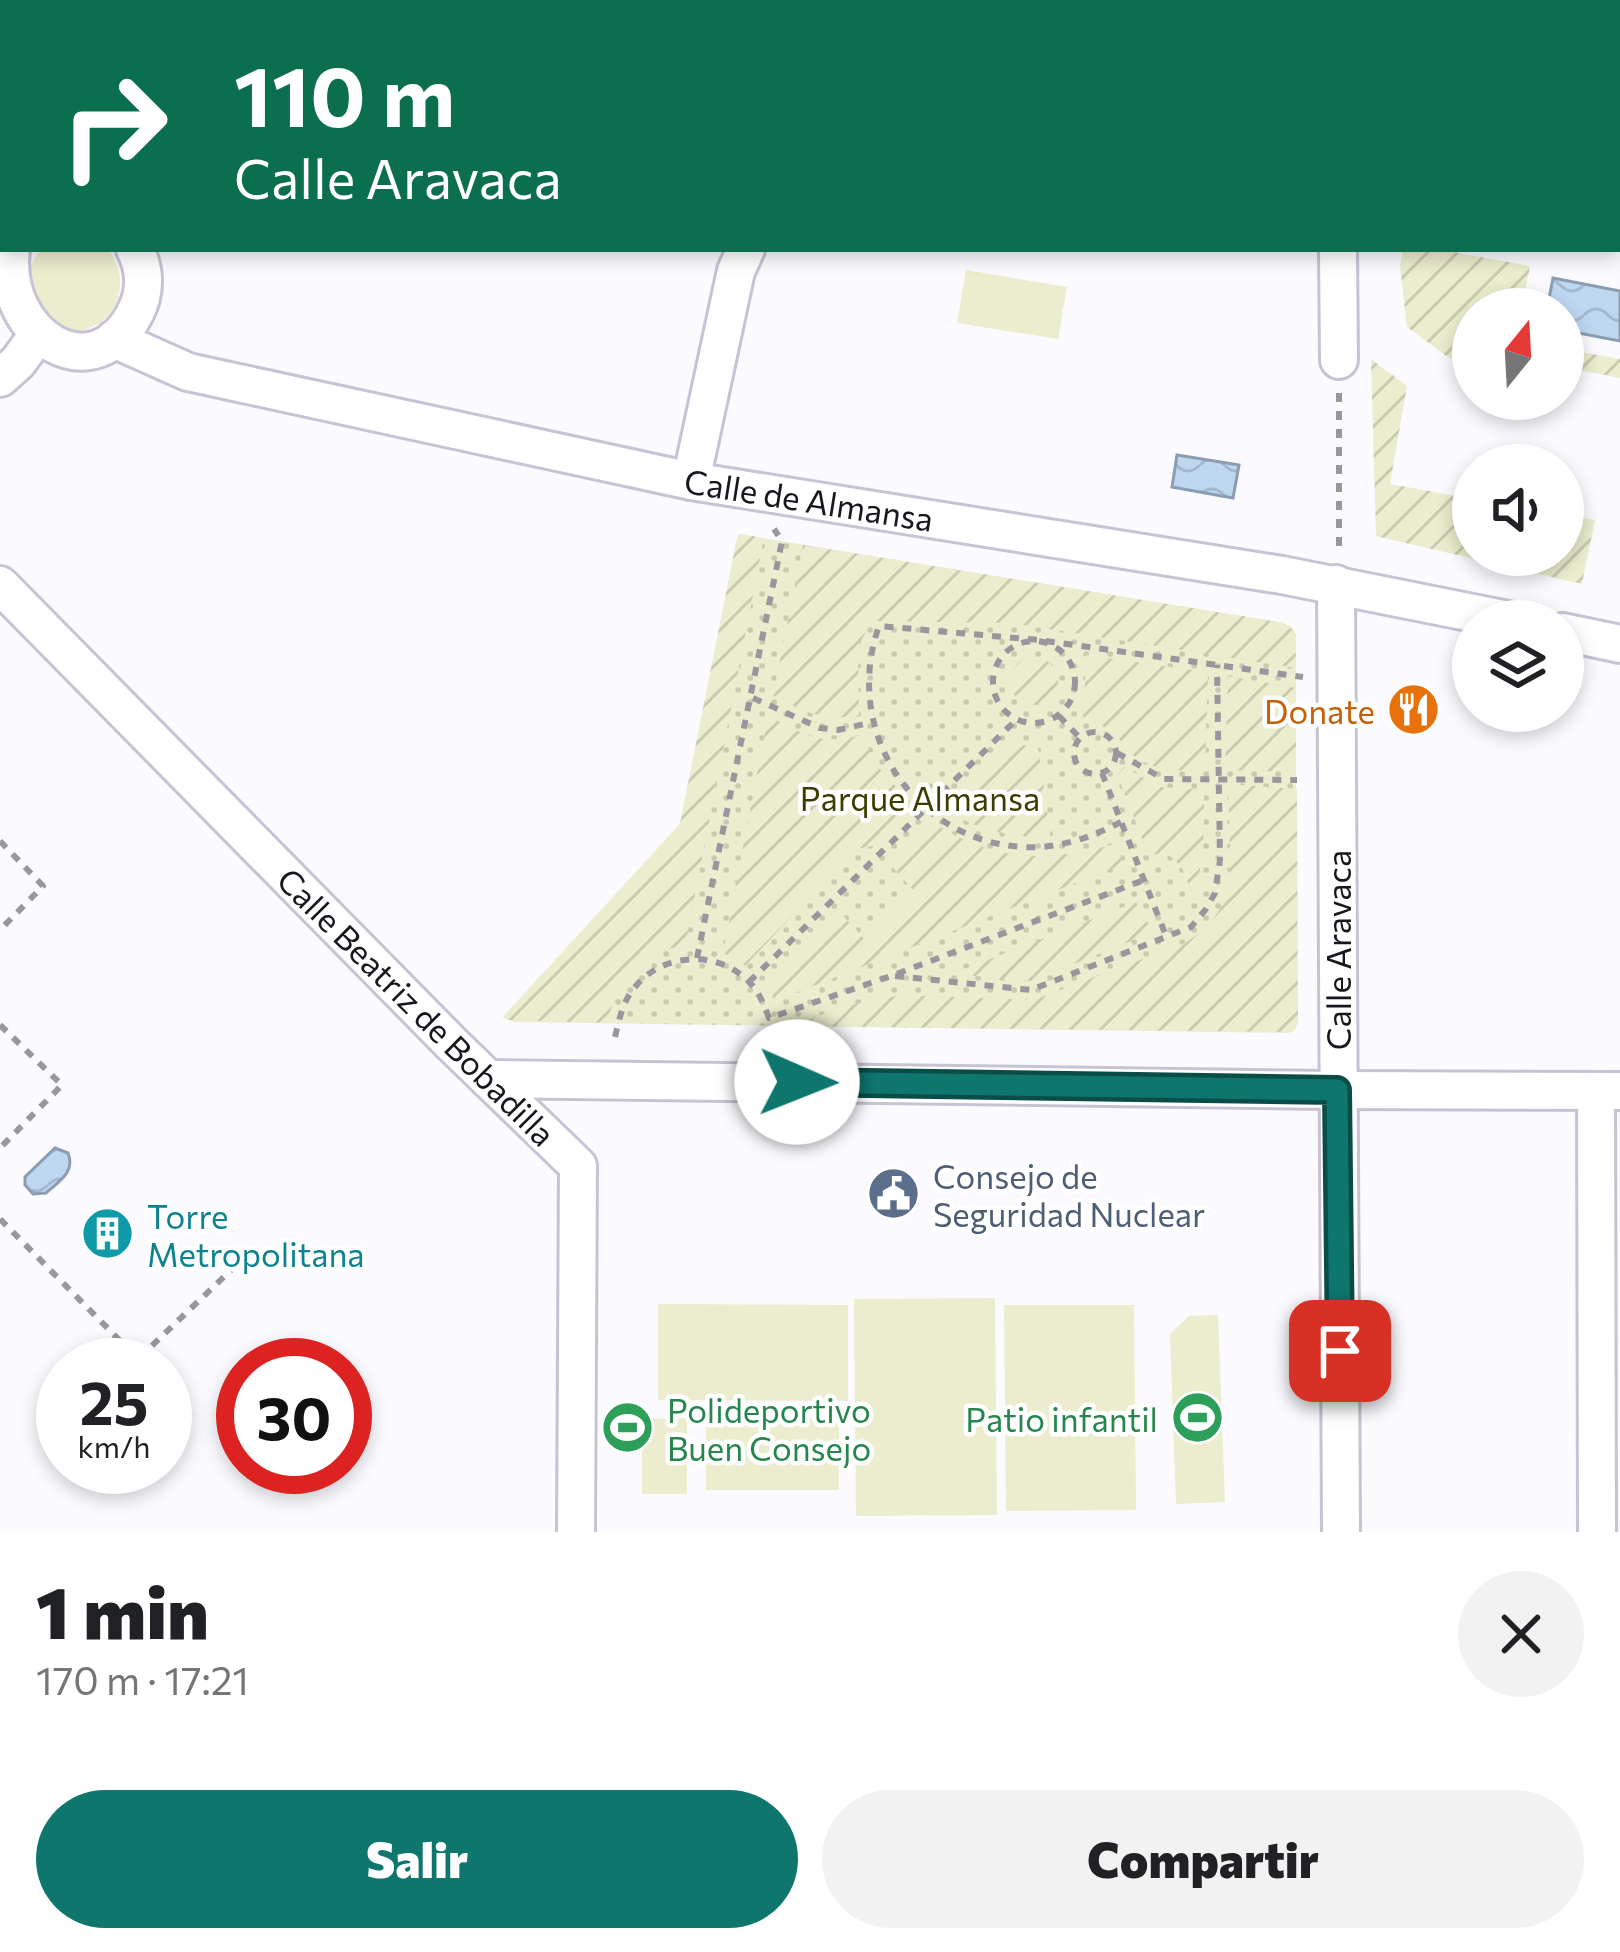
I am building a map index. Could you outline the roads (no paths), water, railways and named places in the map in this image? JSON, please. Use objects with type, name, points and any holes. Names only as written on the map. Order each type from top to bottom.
[{"type":"street","points":[[6,252],[5,301],[16,323],[52,349],[74,352],[114,339],[130,322],[141,301],[144,278],[135,252]]},
{"type":"street","points":[[691,481],[736,271],[745,252]]},
{"type":"street","points":[[1338,252],[1339,360]]},
{"type":"street","name":"Calle de Almansa","points":[[114,339],[188,372],[691,481],[1338,566],[1452,602]]},
{"type":"street","points":[[0,378],[34,340]]},
{"type":"street","name":"Calle Aravaca","points":[[1338,566],[1341,1532]]},
{"type":"street","name":"Calle Beatriz de Bobadilla","points":[[0,585],[578,1166],[576,1532]]},
{"type":"street","points":[[1584,636],[1620,644]]},
{"type":"street","points":[[488,1079],[1608,1091],[1597,1532]]},
{"type":"water","points":[[1553,278],[1620,291],[1620,341],[1584,334],[1584,288],[1551,288]]},
{"type":"water","points":[[1177,455],[1239,465],[1233,498],[1172,487]]},
{"type":"water","points":[[55,1148],[68,1153],[68,1171],[46,1193],[33,1194],[25,1177]]},
{"type":"place","name":"Donate","points":[[1414,710]]},
{"type":"place","name":"Consejo de Seguridad Nuclear","points":[[894,1194]]},
{"type":"place","name":"Torre Metropolitana","points":[[108,1234]]},
{"type":"place","name":"Patio infantil","points":[[1197,1418]]},
{"type":"place","name":"Polideportivo Buen Consejo","points":[[628,1428]]},
{"type":"park label","name":"Parque Almansa","points":[[920,797]]}]
